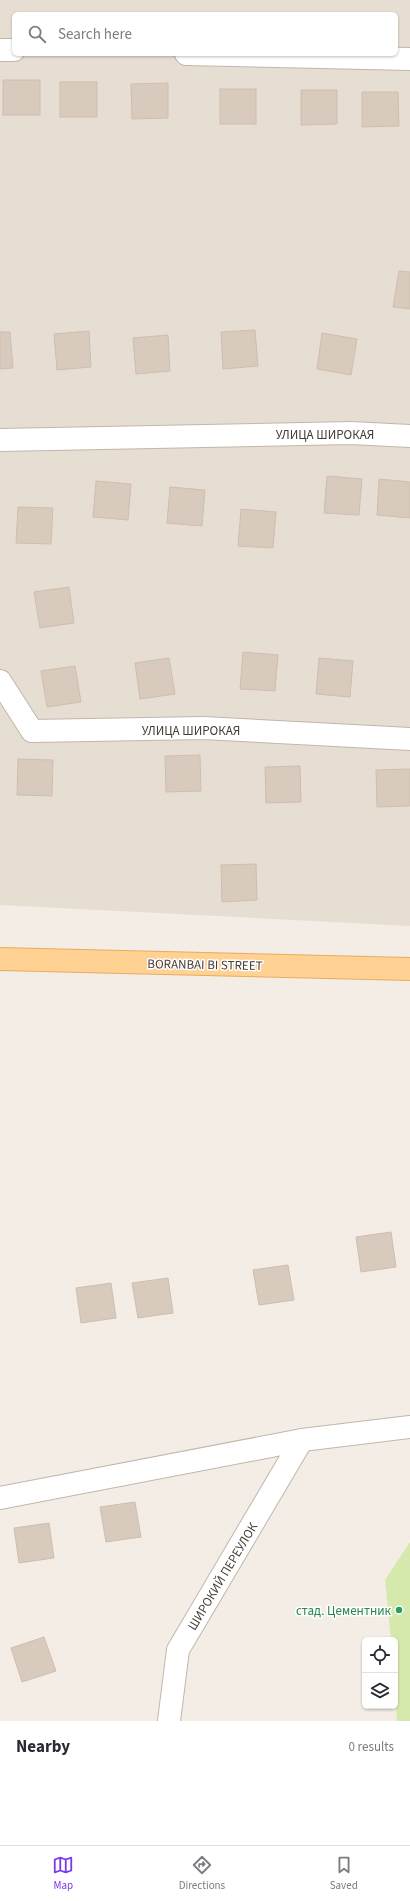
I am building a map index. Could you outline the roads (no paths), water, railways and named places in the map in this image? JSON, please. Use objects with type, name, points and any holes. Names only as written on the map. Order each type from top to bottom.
[{"type":"main road","name":"BORANBAI BI STREET","points":[[0,959],[410,970]]},
{"type":"street","points":[[0,50],[12,50]]},
{"type":"street","points":[[276,56],[410,59]]},
{"type":"street","name":"УЛИЦА ШИРОКАЯ","points":[[0,440],[351,433],[410,436]]},
{"type":"street","name":"УЛИЦА ШИРОКАЯ","points":[[0,681],[32,731],[203,728],[410,739]]},
{"type":"street","points":[[0,1498],[302,1440],[410,1426]]},
{"type":"street","name":"ШИРОКИЙ ПЕРЕУЛОК","points":[[169,1721],[178,1650],[302,1440]]},
{"type":"place","name":"стад. Цементник","points":[[399,1610]]}]
